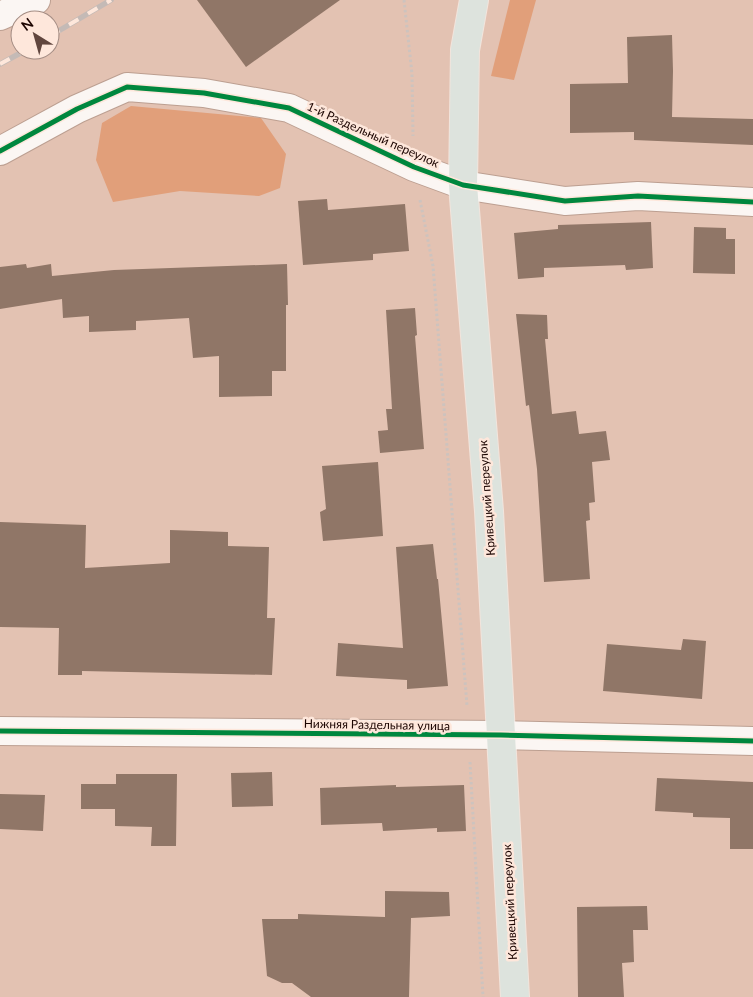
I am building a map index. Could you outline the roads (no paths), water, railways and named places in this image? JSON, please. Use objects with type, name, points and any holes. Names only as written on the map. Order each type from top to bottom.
[{"type":"main road","name":"Кривецкий переулок","points":[[474,0],[465,50],[463,185],[489,511],[515,997]]},
{"type":"street","points":[[0,16],[36,0]]},
{"type":"street","name":"1-й Раздельный переулок","points":[[0,151],[77,109],[127,87],[204,93],[290,108],[414,167],[463,185],[565,201],[638,196],[753,202]]},
{"type":"street","name":"Нижняя Раздельная улица","points":[[0,731],[469,735],[753,741]]},
{"type":"railway","points":[[60,30],[111,0]]},
{"type":"railway","points":[[0,64],[10,59]]}]
